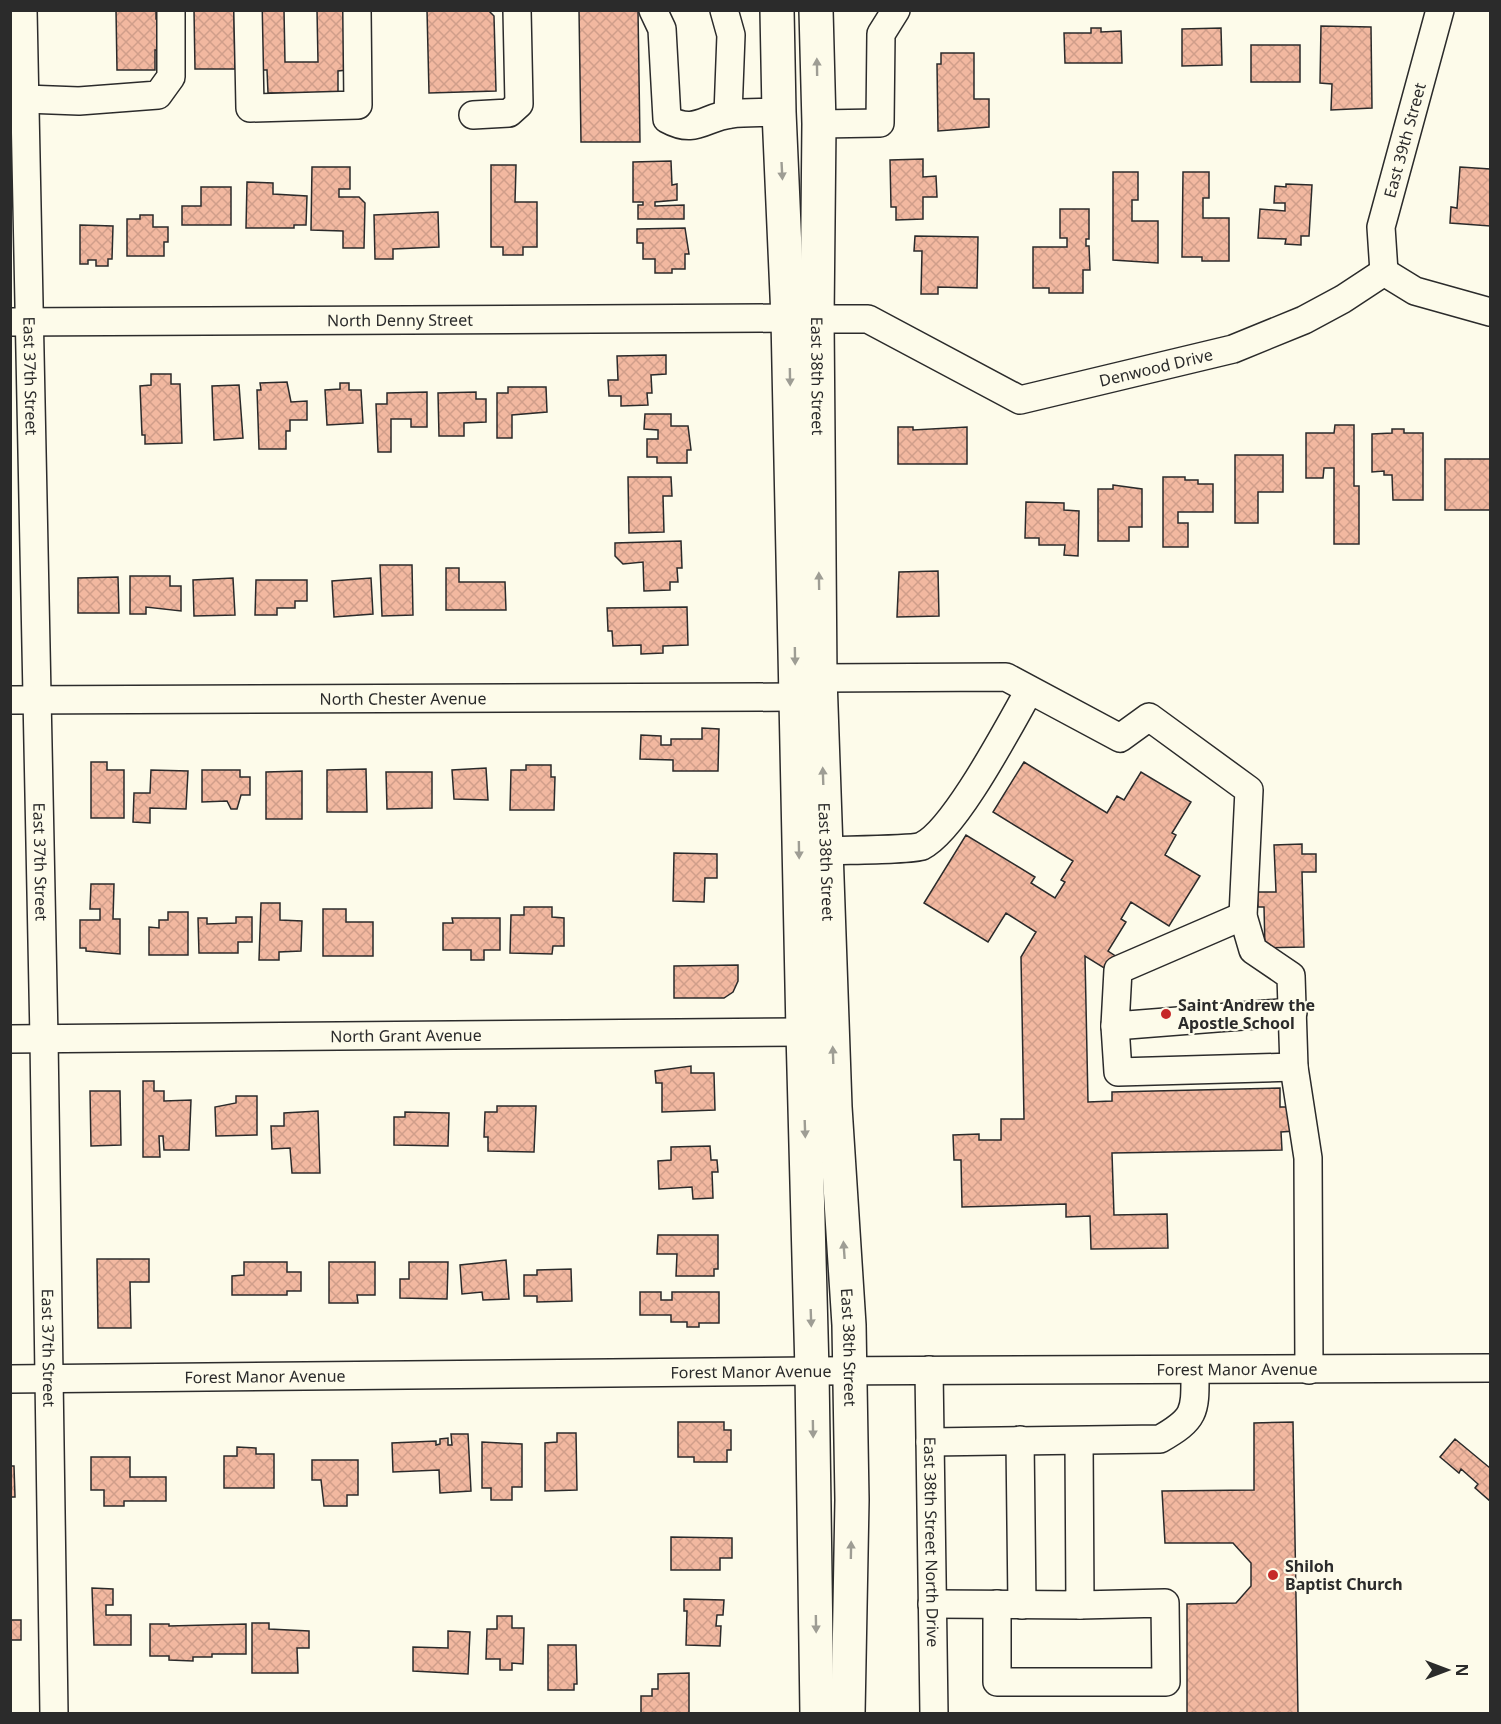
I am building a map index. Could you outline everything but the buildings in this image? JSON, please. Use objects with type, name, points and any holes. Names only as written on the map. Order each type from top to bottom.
[{"type":"main road","name":"East 38th Street","points":[[777,10],[779,112],[803,319]]},
{"type":"main road","name":"East 38th Street","points":[[816,10],[819,124],[803,319],[808,688],[802,1032],[812,1371],[817,1713]]},
{"type":"main road","name":"East 38th Street","points":[[808,688],[825,851],[835,1107],[850,1371],[852,1500],[848,1713]]},
{"type":"street","name":"East 37th Street","points":[[23,10],[25,99],[20,322],[24,700],[44,1039],[47,1378],[54,1713]]},
{"type":"street","points":[[25,99],[79,101],[158,95],[171,77],[171,10]]},
{"type":"street","points":[[249,10],[250,108],[358,105],[357,10]]},
{"type":"street","points":[[473,115],[509,113],[519,104],[517,10]]},
{"type":"street","points":[[653,10],[662,29],[667,119],[678,125],[701,126],[728,114],[779,112]]},
{"type":"street","points":[[724,10],[731,35],[728,114]]},
{"type":"street","points":[[819,124],[880,123],[881,34],[896,10]]},
{"type":"street","name":"East 39th Street","points":[[1384,272],[1381,227],[1440,10]]},
{"type":"street","points":[[1384,272],[1415,291],[1491,312]]},
{"type":"street","name":"Denwood Drive","points":[[803,319],[868,319],[1020,400],[1233,349],[1304,320],[1384,272]]},
{"type":"street","name":"North Denny Street","points":[[20,322],[803,319]]},
{"type":"street","name":"North Chester Avenue","points":[[24,700],[808,688],[1006,677],[1120,738],[1149,717],[1249,790],[1244,916]]},
{"type":"street","points":[[825,851],[921,846],[944,826],[964,799],[1029,691]]},
{"type":"street","points":[[1294,1067],[1118,1072],[1116,1026],[1118,970],[1244,916],[1253,950],[1291,976],[1294,1067],[1308,1158],[1309,1370]]},
{"type":"street","points":[[1116,1026],[1293,1012]]},
{"type":"street","name":"North Grant Avenue","points":[[10,1039],[802,1032]]},
{"type":"street","name":"Forest Manor Avenue","points":[[10,1379],[928,1370],[1491,1368]]},
{"type":"street","name":"East 38th Street North Drive","points":[[928,1370],[934,1713]]},
{"type":"street","points":[[930,1442],[1160,1439],[1186,1423],[1194,1406],[1195,1370]]},
{"type":"street","points":[[933,1604],[1010,1605],[1080,1605],[1165,1603],[1166,1682],[997,1682],[1010,1605],[1020,1440]]},
{"type":"street","points":[[1079,1441],[1080,1605]]},
{"type":"place","name":"Saint Andrew the Apostle School","points":[[1166,1014]]},
{"type":"place","name":"Shiloh Baptist Church","points":[[1273,1575]]}]
